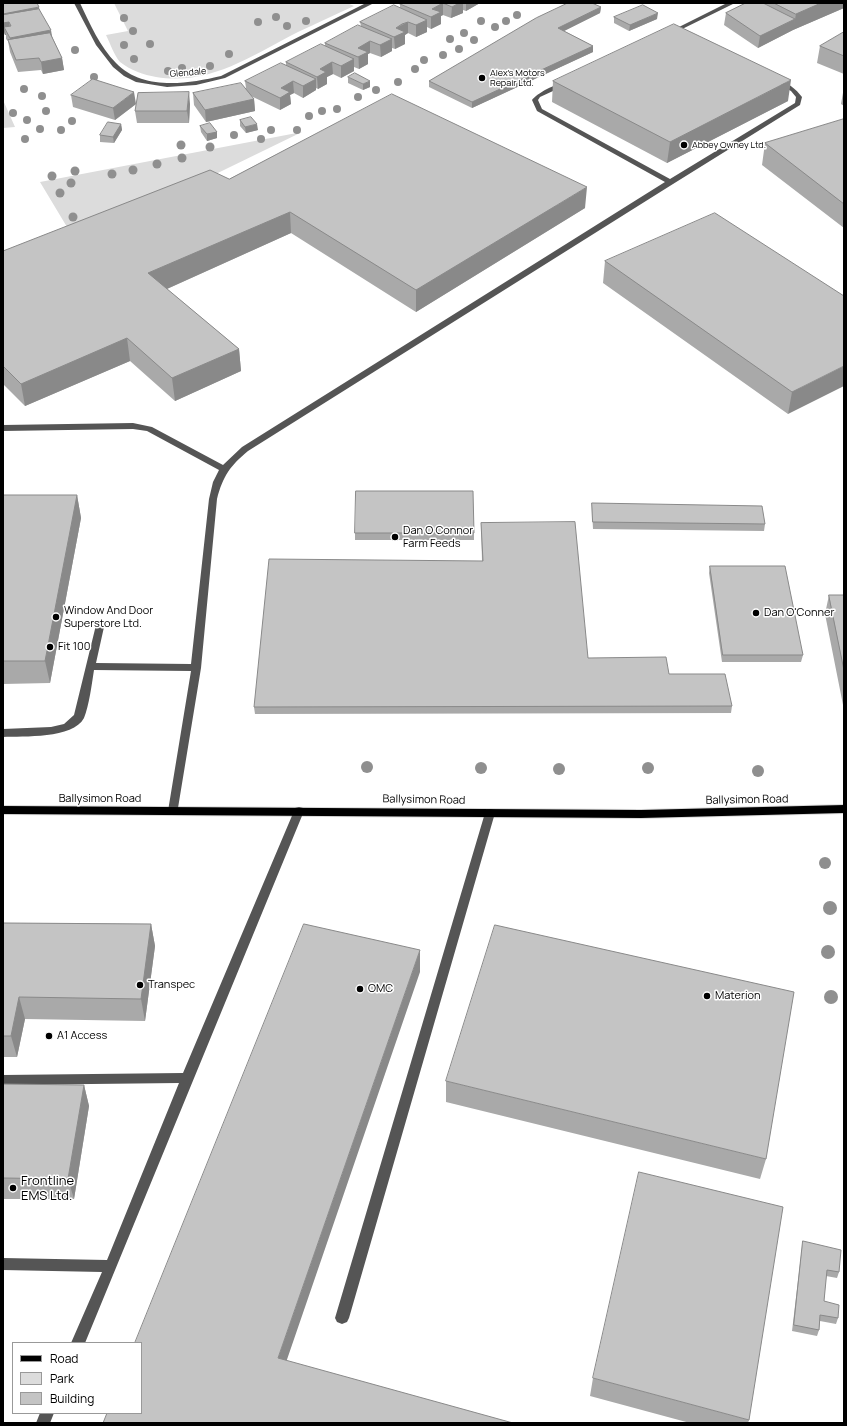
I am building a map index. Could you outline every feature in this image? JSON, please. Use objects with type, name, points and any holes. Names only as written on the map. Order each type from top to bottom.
[{"type":"main road","name":"Ballysimon Road","points":[[3,810],[641,814],[844,809]]},
{"type":"street","name":"Glendale","points":[[77,3],[87,23],[116,67],[126,74],[152,84],[173,85],[201,83],[223,77],[371,3]]},
{"type":"street","points":[[660,38],[678,33],[732,3]]},
{"type":"street","points":[[574,79],[538,96],[535,100],[539,110],[670,182]]},
{"type":"street","points":[[173,811],[196,668],[213,499],[216,484],[223,469],[245,449],[670,182],[798,104],[799,97],[793,90],[773,80]]},
{"type":"street","points":[[3,428],[133,426],[149,429],[223,469]]},
{"type":"street","points":[[3,733],[51,731],[67,726],[78,717],[99,627]]},
{"type":"street","points":[[91,666],[196,668]]},
{"type":"street","points":[[78,1342],[299,811]]},
{"type":"street","points":[[342,1318],[490,813]]},
{"type":"street","points":[[3,1080],[187,1078]]},
{"type":"street","points":[[3,1264],[111,1266]]},
{"type":"green space","points":[[114,3],[347,3],[354,6],[298,32],[248,59],[213,73],[176,79],[147,75],[133,70],[120,62],[106,35],[128,31]]},
{"type":"green space","points":[[3,100],[15,127],[3,128]]},
{"type":"green space","points":[[302,132],[76,242],[40,182]]},
{"type":"building","points":[[3,3],[37,3],[39,7],[3,14]]},
{"type":"building","points":[[443,3],[432,9],[441,12],[431,17],[400,4]]},
{"type":"building","points":[[443,3],[459,3],[452,7]]},
{"type":"building","points":[[568,3],[592,3],[601,7],[558,28],[593,46],[472,102],[429,81],[536,18]]},
{"type":"building","points":[[746,3],[763,3],[795,19],[760,36],[726,13]]},
{"type":"building","points":[[774,3],[821,3],[796,14]]},
{"type":"building","points":[[394,5],[427,20],[416,25],[408,22],[402,24],[396,28],[405,32],[394,37],[360,22]]},
{"type":"building","points":[[643,5],[658,13],[630,25],[614,17]]},
{"type":"building","points":[[39,9],[51,30],[10,38],[4,27],[11,26],[9,22],[3,23],[3,15]]},
{"type":"building","points":[[674,24],[791,80],[670,142],[553,81]]},
{"type":"building","points":[[358,25],[392,39],[380,45],[370,41],[358,48],[368,52],[358,57],[325,43]]},
{"type":"building","points":[[844,32],[844,56],[820,46]]},
{"type":"building","points":[[50,33],[62,58],[41,62],[39,58],[16,60],[8,40]]},
{"type":"building","points":[[321,44],[354,59],[341,66],[332,62],[320,69],[326,72],[317,77],[286,62]]},
{"type":"building","points":[[281,63],[316,79],[303,86],[293,81],[281,88],[290,92],[280,98],[245,81]]},
{"type":"building","points":[[355,73],[370,81],[363,84],[348,77]]},
{"type":"building","points":[[93,79],[134,92],[113,108],[71,95]]},
{"type":"building","points":[[241,83],[254,99],[205,110],[193,93]]},
{"type":"building","points":[[189,92],[187,111],[135,111],[138,93]]},
{"type":"building","points":[[392,94],[587,187],[416,290],[290,212],[148,273],[239,349],[172,378],[127,338],[21,384],[3,366],[3,251],[210,170],[229,179]]},
{"type":"building","points":[[251,117],[257,124],[245,127],[240,120]]},
{"type":"building","points":[[844,119],[844,204],[765,143]]},
{"type":"building","points":[[108,122],[121,124],[113,137],[100,135]]},
{"type":"building","points":[[210,123],[217,132],[207,134],[200,126]]},
{"type":"building","points":[[715,213],[844,296],[844,366],[792,392],[605,261]]},
{"type":"building","points":[[356,491],[473,491],[474,533],[355,533]]},
{"type":"building","points":[[3,495],[77,495],[45,661],[3,661]]},
{"type":"building","points":[[592,503],[762,506],[765,524],[593,522]]},
{"type":"building","points":[[575,522],[588,658],[666,657],[669,674],[725,674],[732,706],[254,707],[269,559],[483,561],[481,523]]},
{"type":"building","points":[[710,566],[785,566],[803,655],[723,655]]},
{"type":"building","points":[[829,595],[844,595],[844,670]]},
{"type":"building","points":[[3,923],[151,924],[141,999],[19,997],[11,1036],[3,1036]]},
{"type":"building","points":[[304,924],[420,950],[278,1358],[513,1423],[103,1423],[107,1414],[142,1414],[142,1342],[135,1342]]},
{"type":"building","points":[[495,925],[794,992],[766,1159],[446,1081]]},
{"type":"building","points":[[3,1084],[84,1085],[68,1179],[3,1178]]},
{"type":"building","points":[[639,1172],[783,1207],[749,1420],[593,1378]]},
{"type":"building","points":[[803,1241],[841,1250],[839,1272],[827,1270],[824,1301],[839,1305],[838,1318],[820,1315],[819,1330],[794,1325]]},
{"type":"place","name":"Alex's Motors Repair Ltd.","points":[[482,78]]},
{"type":"place","name":"Abbey Owney Ltd.","points":[[684,145]]},
{"type":"place","name":"Dan O Connor Farm Feeds","points":[[395,537]]},
{"type":"place","name":"Dan O'Conner","points":[[756,613]]},
{"type":"place","name":"Window And Door Superstore Ltd.","points":[[56,617]]},
{"type":"place","name":"Fit 100","points":[[50,647]]},
{"type":"place","name":"Transpec","points":[[140,985]]},
{"type":"place","name":"OMC","points":[[360,989]]},
{"type":"place","name":"Materion","points":[[707,996]]},
{"type":"place","name":"A1 Access","points":[[49,1036]]},
{"type":"place","name":"Frontline EMS Ltd.","points":[[13,1188]]}]
